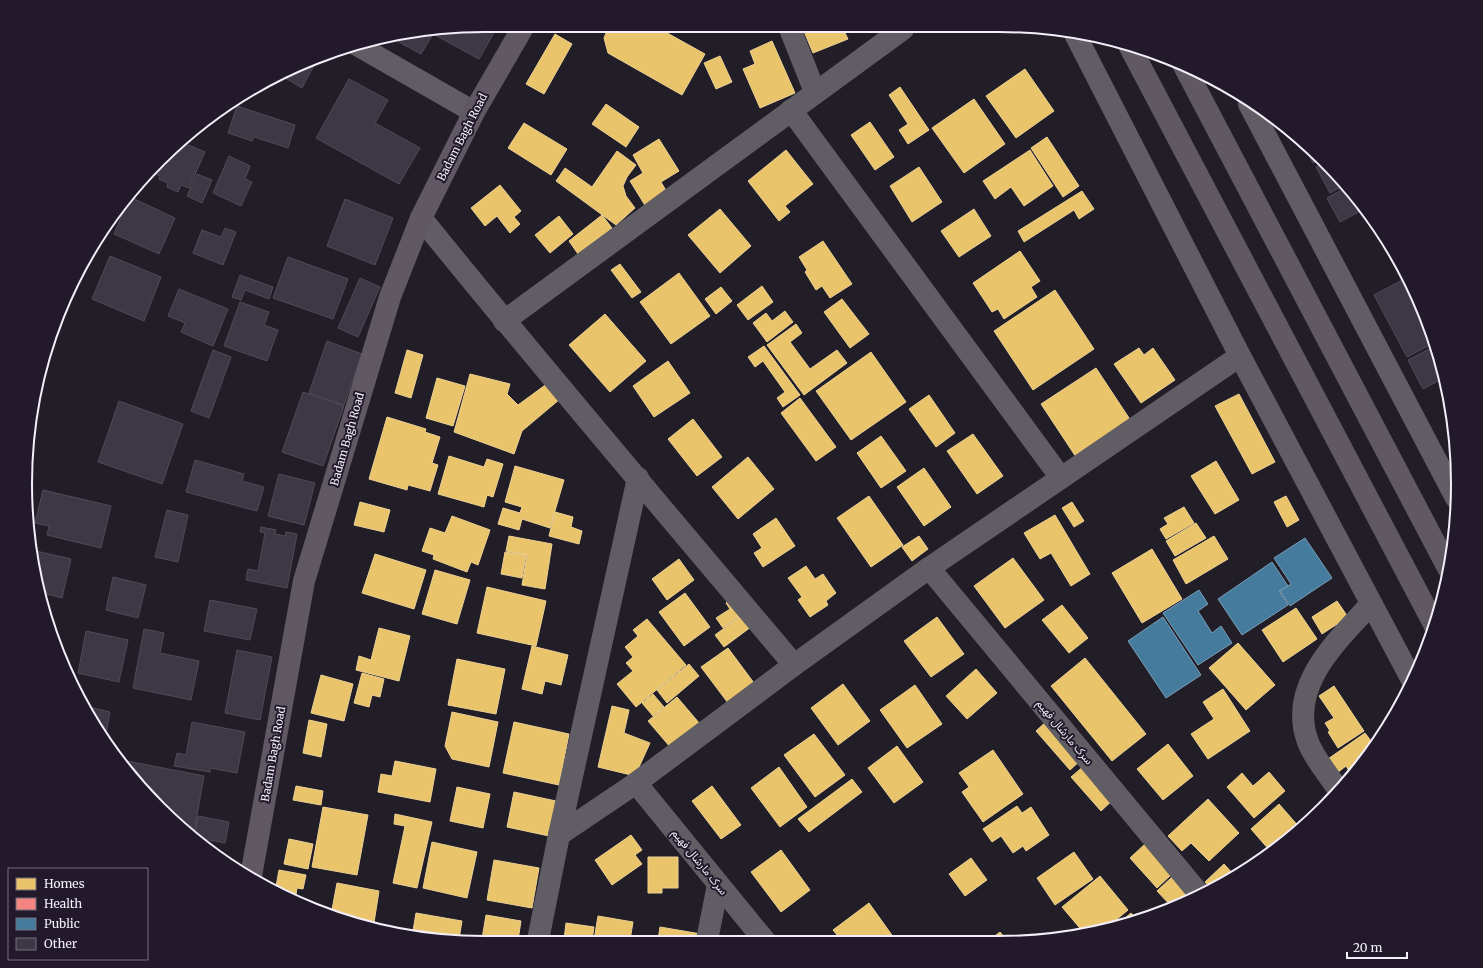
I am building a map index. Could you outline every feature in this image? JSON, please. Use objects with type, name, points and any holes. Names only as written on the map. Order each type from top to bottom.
[{"type":"main road","name":"Badam Bagh Road","points":[[252,871],[304,581],[390,297],[421,218],[474,112],[520,32]]},
{"type":"main road","points":[[1132,52],[1431,618]]},
{"type":"main road","points":[[1188,74],[1444,560]]},
{"type":"street","points":[[791,32],[815,92]]},
{"type":"street","points":[[504,321],[899,32]]},
{"type":"street","points":[[1078,39],[1240,356],[1409,674]]},
{"type":"street","points":[[364,48],[474,112]]},
{"type":"street","points":[[1252,109],[1451,488]]},
{"type":"street","points":[[791,110],[1061,478]]},
{"type":"street","points":[[421,218],[504,321],[638,478],[794,666]]},
{"type":"street","points":[[559,835],[636,783],[929,568],[1240,356]]},
{"type":"street","points":[[539,936],[559,835],[638,478]]},
{"type":"street","name":"سرک مارشال فهیم","points":[[929,568],[1196,890]]},
{"type":"street","points":[[1336,786],[1314,754],[1308,742],[1304,726],[1303,711],[1314,672],[1328,651],[1371,604]]},
{"type":"street","name":"سرک مارشال فهیم","points":[[636,783],[761,936]]},
{"type":"street","points":[[708,936],[718,885]]},
{"type":"building: Homes","points":[[665,32],[705,54],[682,95],[608,53],[604,38],[606,33]]},
{"type":"building: Homes","points":[[804,32],[844,32],[848,39],[813,53]]},
{"type":"building: Homes","points":[[555,34],[572,44],[544,94],[526,84]]},
{"type":"building: Homes","points":[[772,41],[795,93],[760,108],[743,69],[755,64],[750,51]]},
{"type":"building: Homes","points":[[720,56],[732,82],[716,89],[704,63]]},
{"type":"building: Homes","points":[[1025,69],[1054,111],[1016,138],[986,96]]},
{"type":"building: Homes","points":[[900,87],[929,130],[908,144],[899,130],[908,124],[889,95]]},
{"type":"building: Homes","points":[[974,99],[1005,144],[964,173],[932,128]]},
{"type":"building: Homes","points":[[606,104],[639,127],[626,147],[592,124]]},
{"type":"building: Homes","points":[[870,122],[894,157],[875,170],[851,135]]},
{"type":"building: Homes","points":[[524,123],[567,149],[551,175],[508,148]]},
{"type":"building: Homes","points":[[1047,137],[1079,186],[1063,197],[1031,148]]},
{"type":"building: Homes","points":[[659,139],[679,171],[661,182],[668,194],[646,207],[630,181],[643,173],[633,155]]},
{"type":"building: Homes","points":[[786,150],[813,184],[785,206],[790,212],[779,221],[748,181]]},
{"type":"building: Homes","points":[[1030,150],[1053,186],[1024,206],[1011,187],[995,199],[983,181]]},
{"type":"building: Homes","points":[[617,151],[636,165],[627,177],[623,186],[626,196],[635,208],[616,225],[556,181],[565,168],[592,187]]},
{"type":"building: Homes","points":[[919,167],[942,202],[912,222],[890,186]]},
{"type":"building: Homes","points":[[500,185],[521,211],[514,217],[520,224],[510,233],[497,216],[485,226],[471,208]]},
{"type":"building: Homes","points":[[1082,191],[1094,209],[1079,219],[1074,210],[1024,242],[1018,231]]},
{"type":"building: Homes","points":[[720,209],[751,246],[720,273],[688,235]]},
{"type":"building: Homes","points":[[974,209],[991,236],[959,257],[941,231]]},
{"type":"building: Homes","points":[[602,215],[612,228],[578,254],[569,241]]},
{"type":"building: Homes","points":[[559,216],[573,234],[550,253],[535,235]]},
{"type":"building: Homes","points":[[823,241],[852,284],[830,298],[822,286],[816,290],[805,272],[807,270],[799,257]]},
{"type":"building: Homes","points":[[1020,251],[1040,281],[1031,287],[1037,297],[1004,319],[998,309],[992,312],[973,283]]},
{"type":"building: Homes","points":[[620,264],[641,292],[632,298],[611,270]]},
{"type":"building: Homes","points":[[679,273],[710,316],[671,344],[640,302]]},
{"type":"building: Homes","points":[[762,286],[773,302],[748,320],[737,305]]},
{"type":"building: Homes","points":[[721,287],[732,301],[716,314],[705,299]]},
{"type":"building: Homes","points":[[1055,290],[1094,349],[1033,390],[994,331]]},
{"type":"building: Homes","points":[[842,299],[869,334],[850,348],[824,312]]},
{"type":"building: Homes","points":[[785,311],[793,322],[767,342],[753,323],[766,313],[772,321]]},
{"type":"building: Homes","points":[[605,314],[646,361],[610,392],[569,345]]},
{"type":"building: Homes","points":[[796,324],[802,333],[790,342],[810,369],[837,350],[847,363],[804,395],[767,345]]},
{"type":"building: Homes","points":[[764,346],[800,395],[783,407],[777,398],[785,392],[763,361],[755,367],[748,357]]},
{"type":"building: Homes","points":[[1139,348],[1144,355],[1153,348],[1175,380],[1141,403],[1114,364]]},
{"type":"building: Homes","points":[[407,350],[423,355],[411,398],[395,393]]},
{"type":"building: Homes","points":[[871,352],[906,402],[851,440],[816,391]]},
{"type":"building: Homes","points":[[668,361],[690,393],[654,417],[633,386]]},
{"type":"building: Homes","points":[[1096,368],[1133,424],[1078,460],[1041,404]]},
{"type":"building: Homes","points":[[470,374],[510,384],[507,394],[518,405],[548,383],[560,399],[522,431],[514,454],[454,432]]},
{"type":"building: Homes","points":[[437,378],[465,386],[453,426],[426,418]]},
{"type":"building: Homes","points":[[1239,394],[1275,462],[1252,474],[1215,406]]},
{"type":"building: Homes","points":[[929,395],[955,433],[936,447],[909,409]]},
{"type":"building: Homes","points":[[800,398],[836,447],[816,461],[781,413]]},
{"type":"building: Homes","points":[[387,417],[426,429],[425,432],[440,437],[432,463],[438,465],[430,491],[408,485],[407,490],[369,479]]},
{"type":"building: Homes","points":[[693,419],[722,457],[697,476],[668,439]]},
{"type":"building: Homes","points":[[973,434],[1003,476],[977,494],[947,451]]},
{"type":"building: Homes","points":[[881,436],[906,471],[881,488],[857,453]]},
{"type":"building: Homes","points":[[449,456],[484,467],[487,459],[503,464],[493,497],[487,495],[484,507],[438,494]]},
{"type":"building: Homes","points":[[748,457],[774,489],[738,519],[712,487]]},
{"type":"building: Homes","points":[[1216,461],[1239,500],[1215,514],[1191,476]]},
{"type":"building: Homes","points":[[515,466],[564,480],[550,528],[522,519],[519,530],[498,524],[503,508],[520,513],[522,507],[505,502]]},
{"type":"building: Homes","points":[[924,468],[951,507],[924,526],[897,487]]},
{"type":"building: Homes","points":[[869,496],[903,545],[871,567],[837,518]]},
{"type":"building: Homes","points":[[1286,496],[1299,520],[1287,527],[1274,502]]},
{"type":"building: Homes","points":[[360,502],[390,510],[384,532],[354,525]]},
{"type":"building: Homes","points":[[1072,502],[1084,521],[1074,527],[1062,508]]},
{"type":"building: Homes","points":[[1184,507],[1194,523],[1166,539],[1160,529],[1168,524],[1164,518]]},
{"type":"building: Homes","points":[[555,512],[573,517],[571,527],[582,531],[579,544],[549,536]]},
{"type":"building: Homes","points":[[1055,515],[1090,574],[1071,586],[1051,553],[1040,559],[1024,533]]},
{"type":"building: Homes","points":[[452,516],[490,530],[478,565],[471,562],[467,572],[433,559],[434,555],[422,551],[430,528],[445,533]]},
{"type":"building: Homes","points":[[776,518],[795,546],[763,567],[754,553],[762,548],[753,534]]},
{"type":"building: Homes","points":[[1196,523],[1206,538],[1175,556],[1166,541]]},
{"type":"building: Homes","points":[[509,536],[552,544],[545,589],[522,585],[527,555],[506,551]]},
{"type":"building: Homes","points":[[919,536],[928,549],[912,561],[902,547]]},
{"type":"building: Homes","points":[[1214,536],[1228,559],[1186,584],[1173,560]]},
{"type":"building: Homes","points":[[1152,549],[1182,599],[1142,623],[1112,573]]},
{"type":"building: Homes","points":[[505,552],[526,555],[522,578],[501,574]]},
{"type":"building: Homes","points":[[375,554],[426,570],[414,609],[362,593]]},
{"type":"building: Homes","points":[[1013,558],[1044,600],[1005,628],[974,586]]},
{"type":"building: Homes","points":[[679,559],[694,580],[667,600],[652,579]]},
{"type":"building: Homes","points":[[806,566],[815,579],[823,574],[836,593],[826,601],[828,605],[810,617],[798,600],[802,597],[788,578]]},
{"type":"building: Homes","points":[[435,570],[470,580],[457,624],[422,614]]},
{"type":"building: Homes","points":[[487,587],[546,601],[536,646],[477,633]]},
{"type":"building: Homes","points":[[685,593],[710,627],[684,646],[659,612]]},
{"type":"building: Homes","points":[[734,597],[745,612],[723,628],[716,618],[730,609],[726,603]]},
{"type":"building: Homes","points":[[1337,601],[1348,617],[1322,634],[1312,617]]},
{"type":"building: Homes","points":[[1062,605],[1088,638],[1069,653],[1042,620]]},
{"type":"building: Homes","points":[[1296,608],[1317,639],[1283,662],[1262,630]]},
{"type":"building: Homes","points":[[746,612],[755,624],[724,647],[715,635]]},
{"type":"building: Homes","points":[[937,617],[964,654],[931,677],[904,641]]},
{"type":"building: Homes","points":[[647,619],[686,665],[636,707],[617,684],[633,671],[626,663],[633,657],[625,647],[638,636],[633,630]]},
{"type":"building: Homes","points":[[379,628],[410,636],[399,681],[356,670],[359,656],[371,660]]},
{"type":"building: Homes","points":[[1238,643],[1275,685],[1246,710],[1209,668]]},
{"type":"building: Homes","points":[[532,646],[568,655],[561,685],[545,681],[542,694],[522,689]]},
{"type":"building: Homes","points":[[728,648],[754,683],[728,703],[701,667]]},
{"type":"building: Homes","points":[[1085,658],[1146,734],[1112,761],[1051,686]]},
{"type":"building: Homes","points":[[457,659],[505,669],[496,714],[448,705]]},
{"type":"building: Homes","points":[[689,664],[699,676],[667,703],[657,690]]},
{"type":"building: Homes","points":[[976,669],[997,693],[967,719],[946,696]]},
{"type":"building: Homes","points":[[362,673],[384,679],[380,697],[372,695],[369,707],[354,703]]},
{"type":"building: Homes","points":[[321,675],[353,684],[344,721],[311,713]]},
{"type":"building: Homes","points":[[843,684],[870,721],[838,745],[811,708]]},
{"type":"building: Homes","points":[[915,685],[942,724],[907,748],[880,710]]},
{"type":"building: Homes","points":[[1334,686],[1364,731],[1338,748],[1328,732],[1330,731],[1325,723],[1334,718],[1319,696]]},
{"type":"building: Homes","points":[[1223,689],[1250,731],[1208,759],[1191,734],[1214,719],[1203,702]]},
{"type":"building: Homes","points":[[653,694],[664,707],[653,716],[642,703]]},
{"type":"building: Homes","points":[[677,697],[700,724],[671,748],[648,721]]},
{"type":"building: Homes","points":[[612,706],[629,710],[624,733],[650,743],[635,776],[598,767]]},
{"type":"building: Homes","points":[[452,712],[498,722],[489,767],[452,759],[445,746]]},
{"type":"building: Homes","points":[[309,720],[327,724],[321,757],[303,753]]},
{"type":"building: Homes","points":[[1048,720],[1082,759],[1070,770],[1036,731]]},
{"type":"building: Homes","points":[[514,722],[569,734],[559,785],[503,773]]},
{"type":"building: Homes","points":[[1365,733],[1371,741],[1349,770],[1346,766],[1337,773],[1328,759]]},
{"type":"building: Homes","points":[[814,734],[845,775],[815,797],[784,755]]},
{"type":"building: Homes","points":[[1168,744],[1193,776],[1163,800],[1137,769]]},
{"type":"building: Homes","points":[[897,746],[923,782],[894,803],[868,768]]},
{"type":"building: Homes","points":[[993,750],[1023,794],[983,822],[962,792],[969,787],[959,773]]},
{"type":"building: Homes","points":[[395,761],[436,769],[430,802],[378,792],[381,774],[392,776]]},
{"type":"building: Homes","points":[[1085,765],[1114,799],[1101,811],[1071,777]]},
{"type":"building: Homes","points":[[779,767],[807,807],[780,827],[751,788]]},
{"type":"building: Homes","points":[[1269,772],[1285,791],[1254,818],[1227,787],[1242,773],[1253,786]]},
{"type":"building: Homes","points":[[852,779],[862,792],[809,832],[798,819]]},
{"type":"building: Homes","points":[[296,786],[323,791],[321,805],[293,800]]},
{"type":"building: Homes","points":[[712,786],[741,825],[721,839],[692,801]]},
{"type":"building: Homes","points":[[457,787],[490,794],[483,828],[450,821]]},
{"type":"building: Homes","points":[[514,792],[556,801],[549,836],[507,827]]},
{"type":"building: Homes","points":[[1208,799],[1239,833],[1209,861],[1191,843],[1182,851],[1168,836]]},
{"type":"building: Homes","points":[[1279,804],[1297,824],[1267,848],[1251,829]]},
{"type":"building: Homes","points":[[1017,806],[1022,813],[1031,807],[1049,835],[1026,851],[1023,846],[1013,853],[1001,836],[992,842],[983,829]]},
{"type":"building: Homes","points":[[323,807],[368,815],[357,875],[312,867]]},
{"type":"building: Homes","points":[[395,814],[432,822],[417,888],[393,883],[405,826],[394,824]]},
{"type":"building: Homes","points":[[631,835],[642,850],[635,855],[642,864],[612,885],[595,860]]},
{"type":"building: Homes","points":[[289,839],[313,844],[308,869],[284,864]]},
{"type":"building: Homes","points":[[432,842],[477,852],[467,898],[423,888]]},
{"type":"building: Homes","points":[[1145,844],[1172,874],[1157,888],[1130,858]]},
{"type":"building: Homes","points":[[781,850],[810,890],[781,912],[751,872]]},
{"type":"building: Homes","points":[[1074,852],[1093,879],[1055,905],[1037,878]]},
{"type":"building: Homes","points":[[648,857],[678,857],[678,888],[662,888],[662,893],[648,893]]},
{"type":"building: Homes","points":[[971,858],[987,880],[965,896],[949,874]]},
{"type":"building: Homes","points":[[494,860],[539,868],[532,908],[487,900]]},
{"type":"building: Homes","points":[[1224,864],[1231,872],[1207,885],[1205,882]]},
{"type":"building: Homes","points":[[279,870],[306,875],[303,889],[297,888],[296,895],[276,885]]},
{"type":"building: Homes","points":[[1100,876],[1128,910],[1114,921],[1080,928],[1062,907]]},
{"type":"building: Homes","points":[[1172,877],[1187,895],[1168,903],[1157,891]]},
{"type":"building: Homes","points":[[337,883],[379,891],[374,922],[332,910]]},
{"type":"building: Homes","points":[[869,903],[893,936],[838,936],[833,930]]},
{"type":"building: Homes","points":[[416,913],[462,921],[460,935],[413,930]]},
{"type":"building: Homes","points":[[1131,913],[1133,915],[1125,918]]},
{"type":"building: Homes","points":[[486,915],[521,921],[519,936],[483,936]]},
{"type":"building: Homes","points":[[598,916],[633,922],[631,936],[595,936]]},
{"type":"building: Homes","points":[[566,923],[594,927],[593,936],[564,936]]},
{"type":"building: Homes","points":[[660,927],[701,934],[701,936],[659,936]]},
{"type":"building: Homes","points":[[1000,932],[1003,936],[999,936],[995,936]]},
{"type":"building: Public","points":[[1305,538],[1332,578],[1290,606],[1280,591],[1291,584],[1274,558]]},
{"type":"building: Public","points":[[1272,562],[1288,586],[1279,591],[1288,605],[1242,635],[1218,599]]},
{"type":"building: Public","points":[[1199,590],[1208,604],[1198,611],[1212,633],[1221,626],[1232,643],[1198,665],[1163,613]]},
{"type":"building: Public","points":[[1163,617],[1201,675],[1166,698],[1128,641]]},
{"type":"building: Other","points":[[494,32],[479,59],[435,35]]},
{"type":"building: Other","points":[[432,35],[421,54],[397,41]]},
{"type":"building: Other","points":[[314,65],[302,88],[286,78]]},
{"type":"building: Other","points":[[349,79],[388,100],[375,123],[420,148],[399,184],[316,138]]},
{"type":"building: Other","points":[[237,106],[295,125],[288,148],[254,137],[252,141],[228,133]]},
{"type":"building: Other","points":[[186,144],[205,152],[189,188],[181,185],[178,192],[167,187],[168,183],[159,179],[160,176],[155,174]]},
{"type":"building: Other","points":[[1309,155],[1316,161],[1313,163]]},
{"type":"building: Other","points":[[229,156],[250,166],[245,179],[252,182],[241,206],[213,193]]},
{"type":"building: Other","points":[[1320,165],[1340,188],[1330,193],[1316,167]]},
{"type":"building: Other","points":[[197,174],[212,180],[202,203],[187,196]]},
{"type":"building: Other","points":[[1342,190],[1360,211],[1340,222],[1327,198]]},
{"type":"building: Other","points":[[134,199],[175,218],[159,254],[114,234],[125,210]]},
{"type":"building: Other","points":[[345,199],[393,218],[375,265],[327,246]]},
{"type":"building: Other","points":[[225,228],[236,232],[223,265],[193,253],[202,230],[221,237]]},
{"type":"building: Other","points":[[110,256],[161,277],[144,321],[92,299]]},
{"type":"building: Other","points":[[288,257],[348,279],[333,319],[273,298]]},
{"type":"building: Other","points":[[240,275],[273,287],[269,299],[245,290],[241,300],[232,297]]},
{"type":"building: Other","points":[[360,278],[380,287],[358,337],[338,328]]},
{"type":"building: Other","points":[[1402,280],[1417,311],[1429,346],[1407,357],[1374,295]]},
{"type":"building: Other","points":[[179,289],[228,309],[213,346],[181,332],[185,323],[168,316]]},
{"type":"building: Other","points":[[240,302],[269,312],[264,325],[278,330],[267,361],[224,346]]},
{"type":"building: Other","points":[[327,341],[362,354],[344,405],[309,393]]},
{"type":"building: Other","points":[[1430,349],[1439,381],[1423,389],[1408,360]]},
{"type":"building: Other","points":[[213,350],[231,357],[209,418],[191,411]]},
{"type":"building: Other","points":[[303,392],[344,406],[323,466],[282,452]]},
{"type":"building: Other","points":[[119,401],[183,424],[162,484],[98,462]]},
{"type":"building: Other","points":[[195,460],[244,474],[242,481],[264,487],[257,511],[186,492]]},
{"type":"building: Other","points":[[279,474],[315,483],[304,525],[268,516]]},
{"type":"building: Other","points":[[43,490],[111,506],[101,548],[47,535],[49,526],[35,523]]},
{"type":"building: Other","points":[[167,510],[188,515],[178,562],[155,557]]},
{"type":"building: Other","points":[[261,527],[276,530],[275,534],[285,536],[286,532],[297,534],[287,588],[246,580],[248,569],[258,571],[265,533],[260,532]]},
{"type":"building: Other","points":[[37,551],[71,559],[62,598],[45,594]]},
{"type":"building: Other","points":[[113,577],[146,585],[138,618],[106,610]]},
{"type":"building: Other","points":[[210,600],[257,609],[250,640],[204,631]]},
{"type":"building: Other","points":[[144,629],[164,633],[160,653],[199,661],[191,700],[133,688]]},
{"type":"building: Other","points":[[86,631],[128,640],[119,682],[78,673]]},
{"type":"building: Other","points":[[237,650],[272,657],[260,720],[225,713]]},
{"type":"building: Other","points":[[92,708],[110,712],[106,732]]},
{"type":"building: Other","points":[[192,722],[245,732],[237,773],[210,768],[210,772],[174,766],[177,753],[186,755]]},
{"type":"building: Other","points":[[127,761],[204,776],[194,831],[164,804]]},
{"type":"building: Other","points":[[198,816],[229,822],[225,843],[204,839],[195,831]]}]
